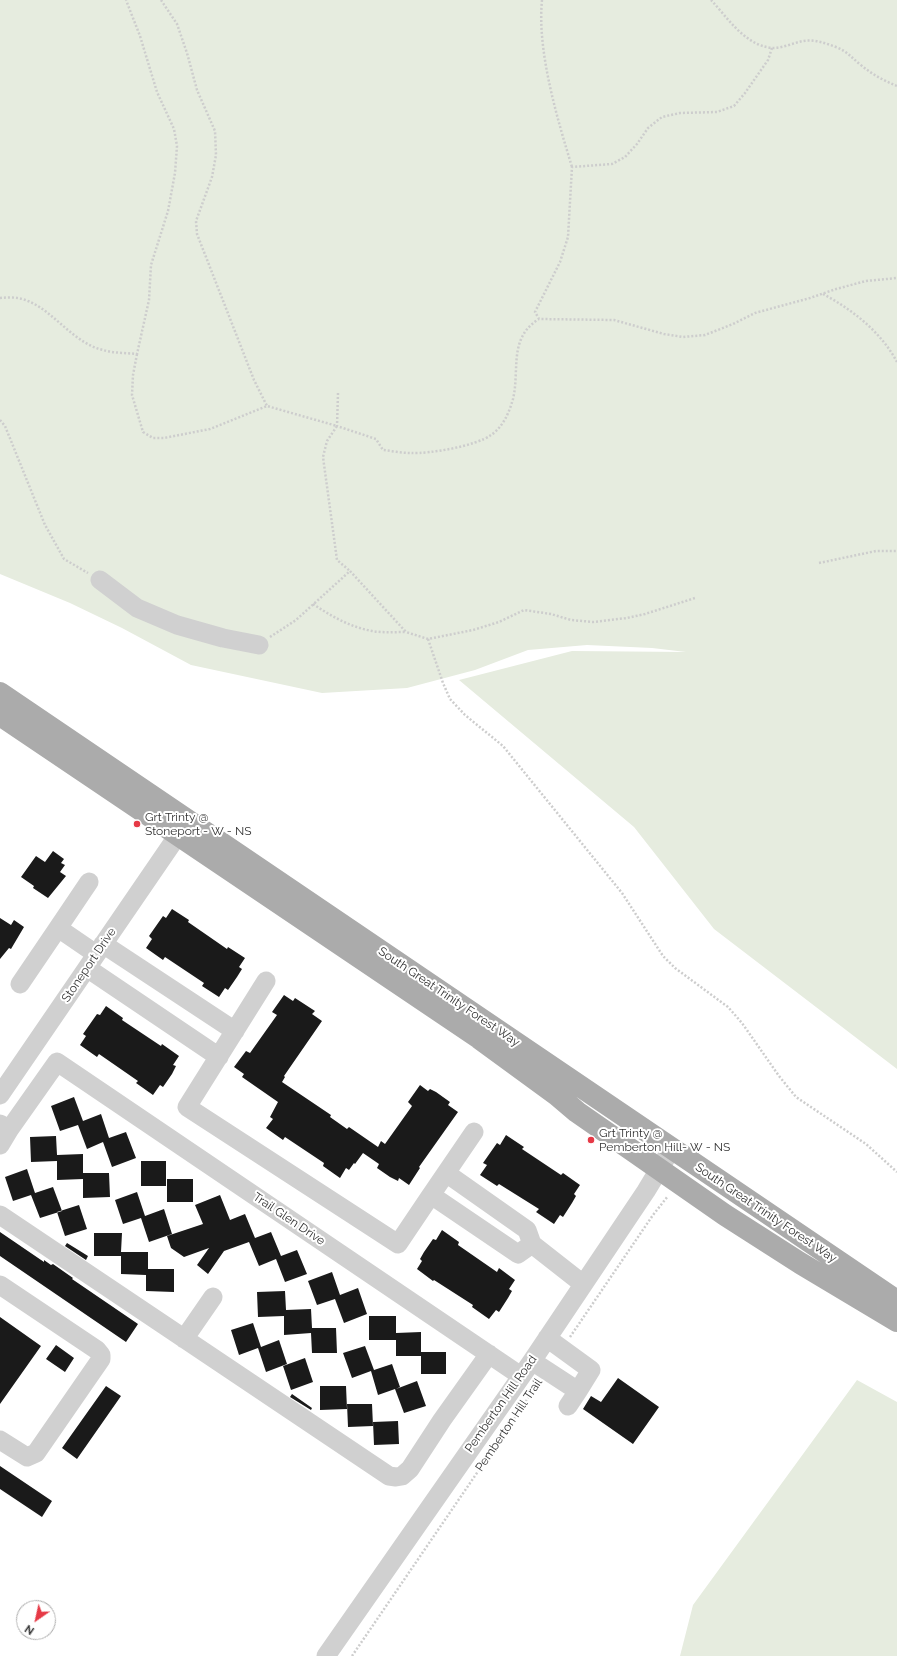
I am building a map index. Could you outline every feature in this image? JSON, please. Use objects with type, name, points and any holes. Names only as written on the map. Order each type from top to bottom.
[{"type":"main road","name":"South Great Trinity Forest Way","points":[[0,693],[897,1301]]},
{"type":"main road","name":"South Great Trinity Forest Way","points":[[0,715],[479,1038],[557,1095],[577,1112],[725,1215],[800,1263],[897,1321]]},
{"type":"street","points":[[100,580],[137,608],[177,625],[259,646]]},
{"type":"street","name":"Stoneport Drive","points":[[0,1094],[178,835]]},
{"type":"street","points":[[20,984],[89,882]]},
{"type":"street","points":[[58,928],[95,955],[235,1031]]},
{"type":"street","points":[[95,955],[121,992],[219,1057]]},
{"type":"street","points":[[266,982],[187,1107],[398,1244],[474,1132]]},
{"type":"street","name":"Trail Glen Drive","points":[[26,1056],[53,1068],[489,1354],[533,1369],[573,1399],[591,1370],[554,1343]]},
{"type":"street","points":[[3,1133],[53,1068]]},
{"type":"street","name":"Pemberton Hill Road","points":[[326,1656],[533,1369],[554,1343],[583,1284],[672,1148]]},
{"type":"street","points":[[446,1173],[527,1230],[532,1244],[583,1284]]},
{"type":"street","points":[[431,1195],[518,1254],[532,1244]]},
{"type":"street","points":[[0,1215],[389,1476],[402,1476],[410,1469],[442,1420],[489,1354]]},
{"type":"street","points":[[0,1284],[97,1350],[101,1355],[101,1359],[36,1453],[27,1457],[0,1440]]},
{"type":"street","points":[[184,1339],[213,1297]]},
{"type":"path","points":[[126,0],[140,36],[157,92],[174,129],[177,146],[176,173],[168,211],[152,265],[149,300],[133,375],[132,395],[143,432],[153,438],[164,438],[210,429],[266,406],[376,439],[383,450],[411,453],[437,451],[465,445],[491,435],[505,421],[513,399],[518,346],[523,334],[534,322],[539,319],[614,320],[657,333],[683,337],[705,335],[733,324],[755,313],[866,281],[897,278]]},
{"type":"path","points":[[161,0],[177,24],[188,53],[197,90],[215,131],[216,155],[212,177],[196,221],[197,234],[254,380],[266,406]]},
{"type":"path","points":[[539,319],[536,312],[560,262],[568,237],[572,167],[546,65],[542,0]]},
{"type":"path","points":[[711,0],[731,24],[744,36],[758,44],[772,48],[805,41],[821,42],[837,47],[850,55],[867,70],[897,86]]},
{"type":"path","points":[[572,167],[612,164],[625,157],[637,144],[648,128],[662,117],[680,113],[717,112],[734,106],[746,93],[768,60],[772,48]]},
{"type":"path","points":[[823,294],[838,302],[860,318],[891,350],[897,362]]},
{"type":"path","points":[[0,298],[14,297],[28,301],[73,334],[102,350],[137,354]]},
{"type":"path","points":[[338,393],[336,426],[327,441],[323,457],[337,560],[350,571],[406,632]]},
{"type":"path","points":[[0,420],[5,426],[45,525],[64,559],[100,580]]},
{"type":"path","points":[[819,563],[876,551],[897,551]]},
{"type":"path","points":[[259,646],[296,620],[350,571]]},
{"type":"path","points":[[313,604],[352,626],[373,631],[406,632],[428,639],[473,630],[499,622],[524,610],[551,614],[571,620],[593,622],[627,618],[645,614],[695,598]]},
{"type":"path","points":[[428,639],[450,699],[465,714],[503,746],[622,893],[663,956],[675,968],[728,1007],[742,1023],[796,1097],[866,1144],[897,1172]]},
{"type":"path","points":[[554,1343],[668,1196]]},
{"type":"path","name":"Pemberton Hill Trail","points":[[352,1656],[533,1369]]},
{"type":"shaded area","points":[[0,0],[897,0],[897,1069],[714,929],[634,827],[459,680],[572,651],[686,652],[652,648],[587,645],[528,650],[475,670],[407,688],[322,693],[191,665],[122,628],[70,603],[0,574]]},
{"type":"shaded area","points":[[857,1380],[897,1402],[897,1656],[680,1656],[693,1605]]},
{"type":"building","points":[[53,851],[64,859],[61,863],[65,865],[60,872],[66,876],[48,898],[33,888],[34,886],[21,877],[36,856],[45,862]]},
{"type":"building","points":[[172,909],[227,949],[228,947],[245,958],[239,967],[242,969],[237,977],[228,990],[225,988],[219,997],[202,986],[204,983],[165,957],[163,960],[146,948],[152,939],[149,936],[163,916],[166,918]]},
{"type":"building","points":[[0,918],[11,925],[14,920],[24,927],[11,949],[9,948],[0,959]]},
{"type":"building","points":[[284,995],[293,1001],[295,998],[315,1011],[312,1014],[322,1021],[284,1076],[285,1077],[282,1082],[331,1115],[330,1117],[347,1129],[349,1127],[378,1147],[381,1141],[385,1144],[412,1106],[408,1102],[420,1085],[428,1091],[430,1089],[436,1092],[450,1102],[448,1105],[458,1112],[419,1167],[420,1168],[409,1185],[399,1178],[398,1181],[390,1177],[377,1168],[379,1164],[363,1153],[349,1170],[346,1168],[340,1178],[323,1166],[324,1163],[285,1137],[283,1140],[266,1128],[273,1119],[270,1117],[278,1102],[242,1077],[244,1074],[234,1067],[246,1051],[250,1053],[277,1015],[272,1012]]},
{"type":"building","points":[[106,1006],[123,1018],[122,1020],[179,1056],[173,1065],[176,1066],[172,1074],[163,1087],[160,1085],[153,1095],[136,1083],[138,1081],[99,1054],[97,1057],[80,1045],[86,1036],[83,1034],[97,1014],[100,1015]]},
{"type":"building","points":[[74,1097],[83,1121],[101,1114],[109,1138],[126,1132],[136,1158],[112,1167],[103,1142],[87,1149],[78,1125],[60,1131],[51,1106]]},
{"type":"building","points":[[506,1135],[524,1147],[522,1149],[561,1175],[563,1173],[580,1185],[574,1194],[576,1196],[563,1217],[560,1215],[554,1224],[536,1212],[539,1209],[499,1184],[497,1186],[480,1175],[487,1165],[483,1163],[497,1143],[500,1145]]},
{"type":"building","points":[[56,1136],[57,1155],[83,1154],[83,1173],[109,1173],[110,1197],[83,1198],[83,1179],[57,1180],[57,1161],[31,1162],[30,1137]]},
{"type":"building","points":[[141,1161],[166,1161],[166,1186],[141,1186]]},
{"type":"building","points":[[27,1169],[35,1193],[53,1187],[62,1211],[40,1218],[31,1195],[13,1201],[5,1177]]},
{"type":"building","points":[[167,1179],[193,1179],[193,1202],[167,1202]]},
{"type":"building","points":[[137,1192],[145,1216],[164,1209],[172,1234],[149,1242],[141,1218],[123,1224],[115,1200]]},
{"type":"building","points":[[220,1195],[230,1220],[245,1214],[255,1238],[271,1232],[281,1256],[297,1250],[307,1274],[285,1282],[276,1259],[259,1266],[249,1242],[224,1251],[208,1274],[197,1265],[209,1248],[184,1257],[171,1248],[167,1236],[203,1224],[195,1205]]},
{"type":"building","points":[[79,1205],[87,1229],[65,1236],[57,1212]]},
{"type":"building","points":[[442,1230],[459,1242],[458,1245],[497,1272],[499,1268],[515,1280],[509,1289],[512,1291],[499,1312],[496,1310],[489,1319],[472,1307],[473,1305],[434,1280],[433,1281],[417,1269],[422,1261],[420,1259],[424,1252],[433,1239],[436,1240]]},
{"type":"building","points":[[0,1232],[44,1262],[44,1260],[51,1265],[53,1264],[73,1278],[72,1279],[138,1324],[126,1342],[0,1256]]},
{"type":"building","points":[[94,1233],[122,1233],[121,1252],[148,1252],[148,1269],[174,1269],[174,1292],[146,1291],[146,1275],[121,1274],[121,1256],[94,1256]]},
{"type":"building","points":[[67,1243],[88,1256],[86,1260],[65,1246]]},
{"type":"building","points":[[332,1272],[340,1295],[358,1288],[367,1314],[344,1323],[335,1299],[317,1305],[308,1281]]},
{"type":"building","points":[[285,1291],[286,1310],[311,1309],[312,1328],[336,1328],[337,1353],[312,1353],[311,1333],[284,1335],[284,1316],[258,1317],[257,1292]]},
{"type":"building","points":[[369,1316],[396,1316],[396,1333],[421,1332],[421,1356],[396,1356],[396,1340],[369,1340]]},
{"type":"building","points":[[0,1317],[41,1346],[0,1404]]},
{"type":"building","points":[[253,1323],[261,1347],[279,1340],[287,1364],[266,1372],[258,1348],[239,1355],[231,1330]]},
{"type":"building","points":[[56,1345],[74,1358],[65,1372],[46,1359]]},
{"type":"building","points":[[365,1346],[374,1370],[392,1364],[400,1387],[396,1389],[417,1381],[426,1406],[404,1413],[395,1389],[378,1395],[371,1371],[352,1378],[343,1353]]},
{"type":"building","points":[[421,1352],[446,1352],[446,1374],[421,1374]]},
{"type":"building","points":[[305,1358],[313,1382],[291,1390],[283,1366]]},
{"type":"building","points":[[618,1378],[659,1407],[633,1444],[583,1409],[591,1396],[601,1402]]},
{"type":"building","points":[[106,1386],[121,1396],[77,1459],[62,1448]]},
{"type":"building","points":[[320,1386],[346,1386],[347,1409],[320,1410]]},
{"type":"building","points":[[292,1394],[312,1408],[311,1410],[290,1397]]},
{"type":"building","points":[[347,1404],[372,1404],[373,1426],[348,1427]]},
{"type":"building","points":[[398,1421],[399,1444],[374,1445],[373,1422]]},
{"type":"building","points":[[0,1466],[52,1501],[42,1517],[0,1489]]},
{"type":"place","name":"Grt Trinty @ Stoneport - W - NS","points":[[137,824]]},
{"type":"place","name":"Grt Trinty @ Pemberton Hill- W - NS","points":[[591,1140]]}]
